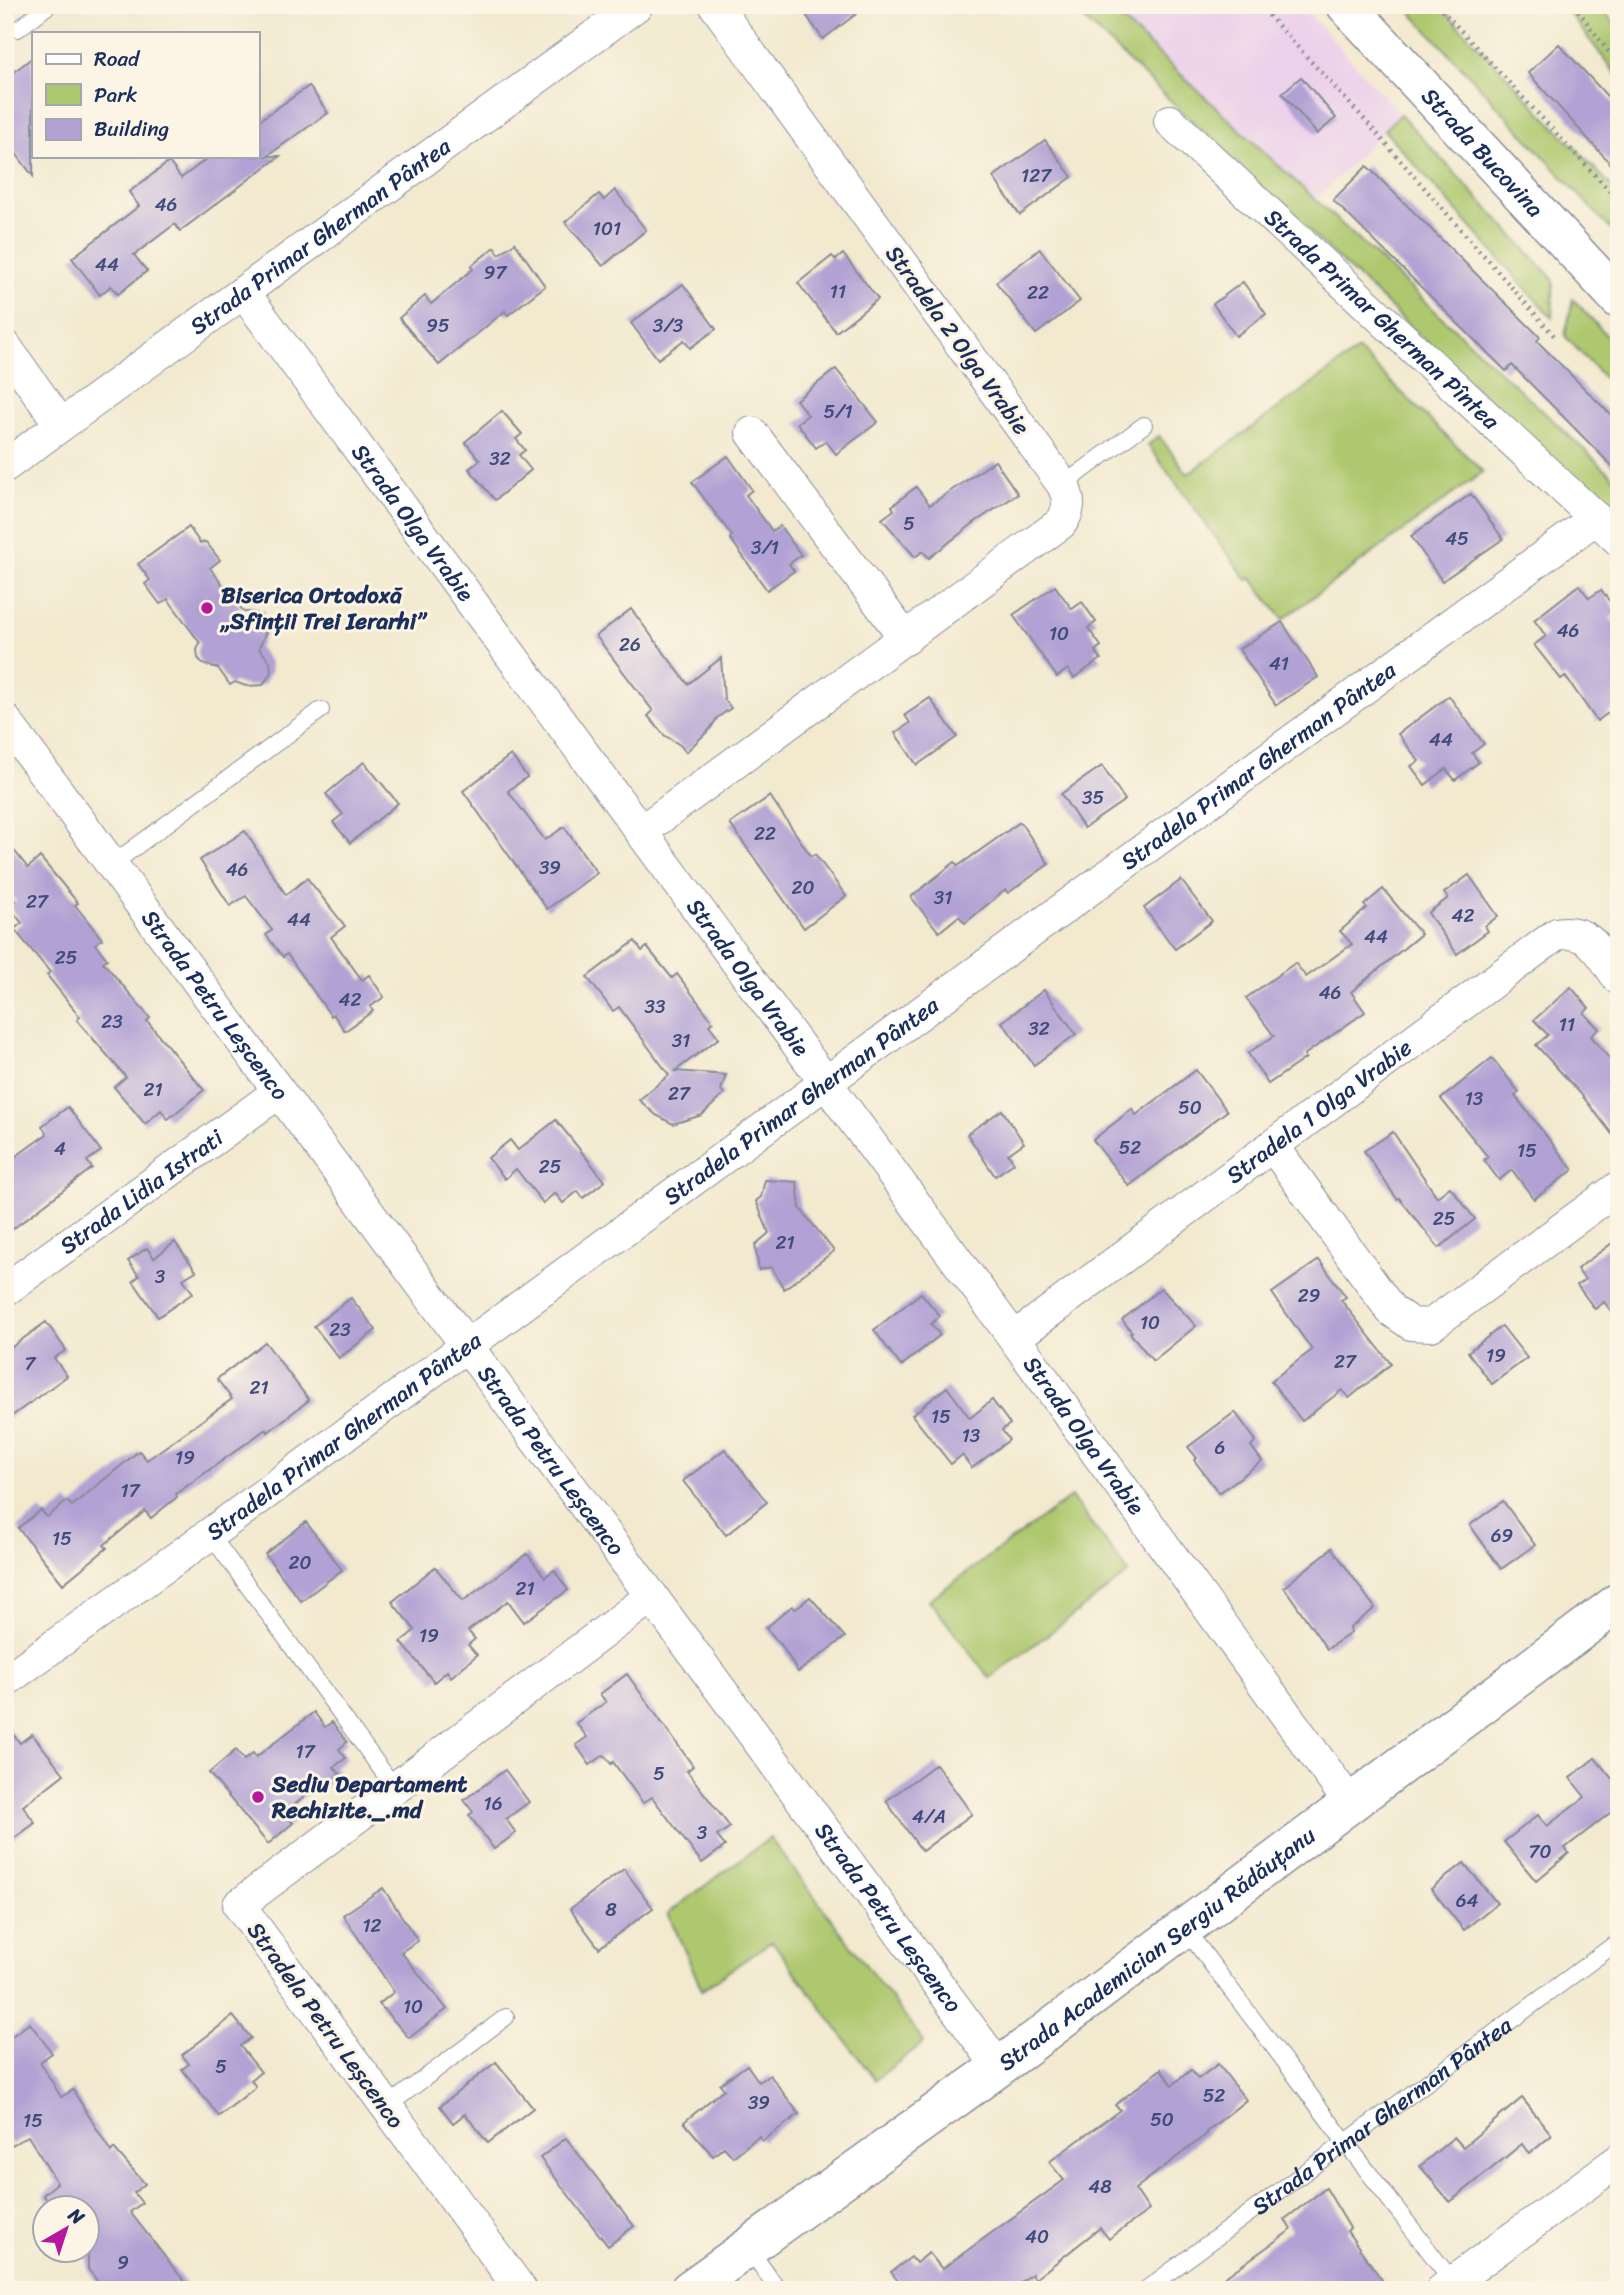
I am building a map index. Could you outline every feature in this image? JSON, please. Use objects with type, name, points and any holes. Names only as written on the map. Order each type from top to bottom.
[{"type":"street","name":"Strada Primar Gherman Pântea","points":[[5,466],[637,5]]},
{"type":"street","name":"Stradela 2 Olga Vrabie","points":[[715,5],[1063,485]]},
{"type":"street","name":"Strada Bucovina","points":[[1346,5],[1619,299]]},
{"type":"street","name":"Strada Primar Gherman Pîntea","points":[[1170,121],[1596,518]]},
{"type":"street","name":"Strada Olga Vrabie","points":[[244,293],[1014,1338],[1349,1802]]},
{"type":"street","points":[[5,346],[61,425]]},
{"type":"street","points":[[752,433],[906,639]]},
{"type":"street","points":[[642,831],[1061,523],[1069,507],[1068,495],[1063,485]]},
{"type":"street","points":[[1596,518],[1619,540]]},
{"type":"street","name":"Stradela Primar Gherman Pântea","points":[[5,1681],[210,1534],[1596,518]]},
{"type":"street","name":"Strada Petru Leșcenco","points":[[5,720],[999,2067]]},
{"type":"street","name":"Stradela 1 Olga Vrabie","points":[[1014,1338],[1557,934],[1577,933],[1591,942],[1619,979]]},
{"type":"street","name":"Strada Lidia Istrati","points":[[5,1290],[279,1092]]},
{"type":"street","points":[[1273,1146],[1391,1310],[1411,1324],[1431,1325],[1619,1187]]},
{"type":"street","name":"Stradela Petru Leșcenco","points":[[521,2290],[239,1905],[652,1596]]},
{"type":"street","name":"Strada Academician Sergiu Rădăuțanu","points":[[689,2290],[999,2067],[1619,1602]]},
{"type":"street","points":[[1447,2286],[1619,2160]]},
{"type":"lane","points":[[18,29],[49,5]]},
{"type":"lane","points":[[1063,485],[1144,425]]},
{"type":"lane","points":[[111,865],[321,710]]},
{"type":"lane","points":[[210,1534],[394,1787]]},
{"type":"lane","points":[[1184,1927],[1345,2142],[1447,2286]]},
{"type":"lane","name":"Strada Primar Gherman Pântea","points":[[1145,2290],[1619,1941]]},
{"type":"lane","points":[[386,2107],[506,2017]]},
{"type":"lane","points":[[748,2247],[778,2290]]},
{"type":"path","points":[[1259,5],[1364,119],[1557,339]]},
{"type":"path","points":[[1437,5],[1619,201]]},
{"type":"path","points":[[1574,5],[1619,66]]},
{"type":"shaded area","points":[[1106,5],[1301,5],[1400,114],[1315,200]]},
{"type":"green space","points":[[1069,5],[1106,5],[1619,482],[1619,523]]},
{"type":"green space","points":[[1404,5],[1439,5],[1619,194],[1619,238]]},
{"type":"green space","points":[[1563,5],[1599,5],[1619,30],[1619,78]]},
{"type":"green space","points":[[1400,114],[1554,280],[1552,318],[1384,130]]},
{"type":"green space","points":[[1573,299],[1619,349],[1619,394],[1565,336]]},
{"type":"green space","points":[[1358,350],[1483,472],[1283,619],[1251,578],[1247,580],[1148,445],[1159,436],[1188,474]]},
{"type":"green space","points":[[1071,1497],[1129,1573],[990,1678],[929,1600]]},
{"type":"green space","points":[[770,1838],[924,2042],[875,2080],[772,1941],[702,1990],[668,1913]]},
{"type":"building","points":[[799,5],[868,5],[823,39]]},
{"type":"building","points":[[1559,44],[1619,109],[1619,173],[1528,73]]},
{"type":"building","points":[[32,58],[33,176],[5,139],[5,79]]},
{"type":"building","points":[[1301,77],[1336,118],[1317,134],[1282,93]]},
{"type":"building","points":[[309,86],[328,113],[267,156],[280,156],[180,231],[175,224],[134,255],[147,271],[118,294],[111,286],[100,295],[72,258],[139,206],[129,192],[169,162],[181,178],[208,158],[259,158],[259,121]]},
{"type":"building","points":[[1045,140],[1072,177],[1020,215],[993,177]]},
{"type":"building","points":[[1367,166],[1540,337],[1537,341],[1619,423],[1619,473],[1512,365],[1506,371],[1333,200]]},
{"type":"building","points":[[615,190],[646,230],[603,266],[565,222],[599,194],[604,200]]},
{"type":"building","points":[[515,243],[545,286],[508,315],[505,311],[439,365],[399,318],[425,296],[431,304],[495,247],[499,254]]},
{"type":"building","points":[[1040,249],[1080,301],[1036,334],[996,282]]},
{"type":"building","points":[[843,254],[878,299],[836,332],[798,283],[832,256],[836,260]]},
{"type":"building","points":[[1243,282],[1266,314],[1236,336],[1213,304]]},
{"type":"building","points":[[683,284],[716,329],[690,348],[684,340],[658,359],[631,323]]},
{"type":"building","points":[[836,369],[878,422],[836,454],[826,441],[816,448],[797,423],[808,415],[796,400]]},
{"type":"building","points":[[502,411],[522,434],[516,439],[525,450],[519,455],[531,470],[495,500],[469,469],[480,460],[465,442]]},
{"type":"building","points":[[728,456],[752,490],[746,495],[772,531],[780,526],[801,555],[789,564],[794,571],[767,590],[692,482]]},
{"type":"building","points":[[995,461],[1018,494],[975,522],[929,558],[923,551],[915,557],[882,519],[894,510],[892,506],[916,487],[930,505]]},
{"type":"building","points":[[1471,494],[1503,539],[1442,581],[1411,536]]},
{"type":"building","name":"Biserica Ortodoxă „Sfinții Trei Ierarhi”","points":[[189,527],[200,543],[206,542],[220,560],[210,568],[244,612],[261,615],[266,624],[266,632],[259,648],[270,662],[271,672],[263,685],[246,686],[235,682],[230,685],[218,668],[203,664],[198,658],[200,643],[168,599],[160,604],[145,584],[150,580],[138,564]]},
{"type":"building","points":[[1579,585],[1589,598],[1601,590],[1618,612],[1610,618],[1619,629],[1619,705],[1597,721],[1565,676],[1561,679],[1534,645],[1546,636],[1534,620]]},
{"type":"building","points":[[1055,586],[1072,609],[1082,602],[1096,622],[1088,628],[1101,646],[1095,651],[1101,659],[1074,678],[1068,669],[1057,677],[1013,615]]},
{"type":"building","points":[[631,609],[688,684],[721,658],[724,699],[731,708],[717,718],[710,729],[686,752],[664,735],[648,716],[653,711],[596,636]]},
{"type":"building","points":[[1282,622],[1318,677],[1276,705],[1239,649]]},
{"type":"building","points":[[1449,696],[1484,744],[1472,753],[1479,762],[1455,780],[1446,769],[1425,785],[1411,766],[1419,761],[1398,734]]},
{"type":"building","points":[[930,698],[957,737],[917,765],[895,733],[910,723],[905,715]]},
{"type":"building","points":[[511,755],[527,777],[508,791],[545,840],[564,827],[597,873],[547,909],[463,791]]},
{"type":"building","points":[[364,762],[398,803],[350,843],[333,822],[343,814],[326,794]]},
{"type":"building","points":[[1102,766],[1125,800],[1084,828],[1061,794]]},
{"type":"building","points":[[770,796],[811,856],[815,854],[846,896],[804,928],[730,824]]},
{"type":"building","points":[[1020,822],[1049,864],[1008,893],[1005,890],[965,923],[959,916],[939,932],[911,897],[955,862],[958,866]]},
{"type":"building","points":[[245,831],[286,895],[307,878],[345,926],[331,937],[362,980],[369,975],[384,997],[370,1007],[373,1011],[345,1031],[333,1014],[331,1016],[287,954],[283,957],[266,935],[272,930],[246,896],[230,906],[200,860]]},
{"type":"building","points":[[5,839],[28,868],[40,857],[78,903],[75,905],[102,939],[95,944],[107,959],[103,962],[150,1018],[147,1021],[204,1090],[168,1119],[161,1110],[145,1124],[114,1087],[126,1077],[77,1020],[80,1017],[47,975],[50,972],[14,929],[22,923],[9,907],[16,901],[5,889]]},
{"type":"building","points":[[1469,875],[1498,916],[1485,926],[1488,931],[1457,954],[1428,913],[1448,898],[1444,893]]},
{"type":"building","points":[[1181,880],[1212,921],[1175,949],[1144,908]]},
{"type":"building","points":[[1383,889],[1421,934],[1351,992],[1365,1012],[1268,1084],[1248,1053],[1274,1036],[1246,998],[1295,963],[1306,977],[1352,944],[1340,931],[1367,908],[1364,905]]},
{"type":"building","points":[[635,941],[642,951],[647,947],[672,978],[677,974],[713,1022],[709,1025],[719,1038],[675,1071],[726,1075],[721,1090],[724,1094],[702,1115],[673,1124],[656,1115],[639,1100],[669,1075],[619,1007],[613,1011],[587,977]]},
{"type":"building","points":[[1571,987],[1589,1008],[1584,1013],[1599,1029],[1591,1036],[1619,1070],[1619,1143],[1580,1093],[1536,1045],[1548,1035],[1534,1020]]},
{"type":"building","points":[[1044,990],[1076,1034],[1034,1065],[1002,1022]]},
{"type":"building","points":[[1492,1058],[1519,1092],[1515,1096],[1573,1170],[1534,1199],[1512,1170],[1499,1180],[1484,1160],[1488,1157],[1441,1099]]},
{"type":"building","points":[[1196,1070],[1227,1111],[1129,1186],[1093,1140],[1132,1109],[1136,1115]]},
{"type":"building","points":[[68,1107],[101,1151],[87,1161],[92,1168],[5,1235],[5,1164],[47,1134],[42,1126]]},
{"type":"building","points":[[1002,1110],[1024,1143],[1008,1154],[1014,1163],[995,1176],[967,1134]]},
{"type":"building","points":[[556,1120],[605,1181],[583,1198],[578,1191],[563,1203],[555,1193],[543,1203],[516,1169],[505,1179],[488,1158],[510,1140],[518,1150]]},
{"type":"building","points":[[1393,1132],[1437,1197],[1450,1187],[1475,1219],[1439,1248],[1399,1198],[1397,1199],[1364,1151]]},
{"type":"building","points":[[765,1180],[797,1182],[800,1208],[834,1251],[784,1289],[771,1267],[759,1270],[755,1245],[769,1233],[756,1201],[761,1197]]},
{"type":"building","points":[[1619,1238],[1619,1321],[1604,1302],[1595,1309],[1577,1285],[1585,1280],[1577,1269]]},
{"type":"building","points":[[175,1242],[196,1271],[183,1279],[193,1293],[158,1317],[133,1281],[139,1276],[128,1261],[147,1248],[154,1258]]},
{"type":"building","points":[[1319,1260],[1346,1297],[1341,1300],[1391,1364],[1349,1398],[1342,1390],[1302,1421],[1271,1381],[1312,1350],[1272,1293]]},
{"type":"building","points":[[1161,1288],[1196,1326],[1153,1361],[1122,1320]]},
{"type":"building","points":[[921,1293],[940,1316],[931,1324],[940,1335],[901,1366],[874,1330]]},
{"type":"building","points":[[351,1298],[376,1330],[339,1358],[314,1326]]},
{"type":"building","points":[[46,1322],[66,1350],[54,1358],[67,1376],[5,1421],[5,1352]]},
{"type":"building","points":[[1502,1326],[1527,1358],[1492,1384],[1468,1352]]},
{"type":"building","points":[[265,1342],[309,1400],[268,1432],[266,1429],[176,1494],[177,1497],[151,1518],[145,1511],[104,1545],[107,1548],[63,1584],[18,1528],[41,1510],[47,1517],[67,1501],[72,1506],[139,1451],[147,1460],[232,1399],[217,1379]]},
{"type":"building","points":[[947,1387],[970,1418],[992,1400],[1010,1424],[1002,1430],[1009,1440],[972,1468],[962,1455],[951,1464],[912,1415]]},
{"type":"building","points":[[1235,1412],[1256,1441],[1251,1446],[1262,1461],[1219,1493],[1194,1460],[1197,1458],[1188,1447]]},
{"type":"building","points":[[725,1449],[767,1502],[726,1535],[683,1481]]},
{"type":"building","points":[[1503,1501],[1535,1545],[1501,1569],[1470,1525]]},
{"type":"building","points":[[306,1522],[342,1570],[301,1601],[265,1554]]},
{"type":"building","points":[[1332,1548],[1375,1608],[1350,1628],[1351,1633],[1327,1649],[1284,1587]]},
{"type":"building","points":[[527,1554],[545,1577],[554,1570],[568,1590],[524,1622],[508,1601],[468,1631],[475,1639],[468,1645],[477,1655],[451,1677],[447,1671],[434,1682],[401,1642],[415,1630],[392,1602],[435,1567],[463,1601]]},
{"type":"building","points":[[810,1597],[845,1637],[798,1672],[782,1646],[766,1628],[792,1606],[795,1609]]},
{"type":"building","points":[[627,1674],[693,1766],[687,1771],[730,1827],[717,1836],[725,1846],[702,1863],[652,1797],[643,1803],[613,1762],[611,1764],[604,1755],[590,1765],[576,1745],[587,1737],[576,1723],[606,1702],[600,1694]]},
{"type":"building","points":[[314,1712],[325,1727],[332,1722],[347,1742],[339,1749],[346,1758],[334,1767],[340,1774],[323,1788],[320,1784],[284,1813],[293,1823],[268,1844],[209,1773],[236,1750],[244,1760],[253,1753],[256,1757]]},
{"type":"building","points":[[5,1724],[20,1743],[32,1734],[64,1774],[23,1806],[35,1823],[5,1845]]},
{"type":"building","points":[[1595,1758],[1619,1787],[1619,1806],[1565,1848],[1569,1853],[1536,1881],[1504,1842],[1538,1815],[1547,1826],[1585,1797],[1570,1778]]},
{"type":"building","points":[[936,1764],[972,1814],[922,1851],[886,1801]]},
{"type":"building","points":[[505,1770],[529,1802],[506,1819],[516,1833],[494,1849],[469,1815],[473,1812],[464,1800]]},
{"type":"building","points":[[1464,1863],[1497,1903],[1464,1930],[1431,1889]]},
{"type":"building","points":[[624,1869],[653,1908],[599,1948],[570,1909]]},
{"type":"building","points":[[383,1888],[418,1941],[401,1952],[447,2009],[409,2038],[379,2004],[394,1992],[343,1915]]},
{"type":"building","points":[[233,2016],[251,2038],[240,2046],[261,2072],[251,2080],[256,2087],[219,2116],[182,2069],[189,2064],[182,2055]]},
{"type":"building","points":[[30,2023],[52,2053],[40,2062],[61,2097],[73,2090],[111,2152],[114,2148],[145,2184],[134,2193],[142,2203],[130,2212],[191,2290],[104,2290],[88,2269],[88,2264],[102,2264],[102,2194],[44,2194],[57,2183],[28,2136],[12,2145],[5,2133],[5,2041]]},
{"type":"building","points":[[496,2062],[533,2108],[488,2143],[465,2114],[453,2123],[440,2106]]},
{"type":"building","points":[[1218,2064],[1246,2100],[1206,2132],[1207,2134],[1135,2189],[1149,2210],[1109,2239],[1100,2228],[1035,2279],[1032,2274],[1010,2290],[978,2290],[970,2280],[958,2290],[905,2290],[891,2272],[911,2257],[916,2263],[929,2253],[942,2269],[1064,2180],[1049,2162],[1120,2110],[1115,2105],[1161,2069],[1172,2085],[1191,2070],[1198,2079]]},
{"type":"building","points":[[747,2065],[759,2082],[770,2075],[799,2114],[762,2141],[759,2136],[733,2157],[724,2147],[713,2156],[684,2122],[724,2089],[720,2084]]},
{"type":"building","points":[[1522,2098],[1552,2135],[1529,2154],[1522,2144],[1450,2202],[1420,2166],[1454,2137],[1463,2147]]},
{"type":"building","points":[[566,2138],[634,2226],[608,2246],[540,2158]]},
{"type":"building","points":[[1326,2188],[1350,2228],[1347,2231],[1382,2280],[1369,2290],[1207,2290],[1291,2230],[1285,2219]]},
{"type":"place","name":"Biserica Ortodoxă „Sfinții Trei Ierarhi”","points":[[207,608]]},
{"type":"place","name":"Sediu Departament Rechizite._.md","points":[[258,1797]]}]
